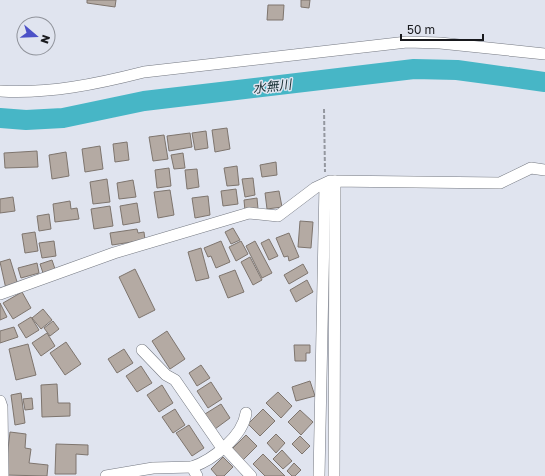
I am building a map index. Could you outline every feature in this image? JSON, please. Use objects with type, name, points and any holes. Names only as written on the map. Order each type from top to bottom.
[{"type":"street","points":[[0,91],[42,92],[110,81],[144,72],[407,42],[440,43],[545,54]]},
{"type":"street","points":[[0,294],[114,253],[249,213],[278,216],[315,188],[330,182],[500,183],[531,168],[545,170]]},
{"type":"street","points":[[319,476],[330,182]]},
{"type":"street","points":[[330,182],[334,476]]},
{"type":"street","points":[[142,350],[166,375],[175,380],[220,445],[224,447],[251,476]]},
{"type":"street","points":[[0,403],[3,476]]},
{"type":"street","points":[[106,476],[153,468],[194,472],[213,458],[224,447],[245,422],[246,413]]},
{"type":"path","points":[[324,110],[330,182]]},
{"type":"building","points":[[87,0],[116,0],[115,7],[87,3]]},
{"type":"building","points":[[301,0],[310,0],[309,8],[301,7]]},
{"type":"building","points":[[268,5],[284,5],[283,20],[267,20]]},
{"type":"building","points":[[227,128],[230,149],[215,152],[212,130]]},
{"type":"building","points":[[206,131],[208,148],[195,150],[192,133]]},
{"type":"building","points":[[190,133],[192,147],[169,151],[167,136]]},
{"type":"building","points":[[164,135],[168,159],[153,161],[149,137]]},
{"type":"building","points":[[127,142],[129,160],[115,162],[113,144]]},
{"type":"building","points":[[100,146],[103,169],[85,172],[82,149]]},
{"type":"building","points":[[37,151],[38,167],[5,168],[4,153]]},
{"type":"building","points":[[66,152],[69,176],[52,179],[49,155]]},
{"type":"building","points":[[183,153],[185,168],[174,169],[171,155]]},
{"type":"building","points":[[276,162],[277,175],[262,177],[260,165]]},
{"type":"building","points":[[237,166],[239,185],[227,186],[224,168]]},
{"type":"building","points":[[169,168],[171,186],[157,188],[155,170]]},
{"type":"building","points":[[197,169],[199,187],[187,189],[185,170]]},
{"type":"building","points":[[253,178],[255,195],[245,197],[242,179]]},
{"type":"building","points":[[107,179],[110,202],[93,204],[90,182]]},
{"type":"building","points":[[133,180],[136,197],[119,199],[117,183]]},
{"type":"building","points":[[236,189],[238,204],[223,206],[221,191]]},
{"type":"building","points":[[170,190],[174,215],[158,218],[154,192]]},
{"type":"building","points":[[279,191],[282,207],[267,209],[265,193]]},
{"type":"building","points":[[208,196],[210,215],[195,218],[192,198]]},
{"type":"building","points":[[13,197],[15,211],[0,213],[0,199]]},
{"type":"building","points":[[257,198],[258,209],[245,211],[244,200]]},
{"type":"building","points":[[70,201],[71,209],[77,208],[79,219],[55,222],[53,204]]},
{"type":"building","points":[[137,203],[140,222],[123,225],[120,206]]},
{"type":"building","points":[[110,206],[113,226],[94,229],[91,209]]},
{"type":"building","points":[[49,214],[51,229],[39,231],[37,216]]},
{"type":"building","points":[[300,221],[313,222],[311,248],[298,247]]},
{"type":"building","points":[[233,228],[240,240],[231,244],[225,232]]},
{"type":"building","points":[[137,229],[138,233],[144,232],[145,240],[112,245],[110,233]]},
{"type":"building","points":[[35,232],[38,251],[25,253],[22,234]]},
{"type":"building","points":[[289,233],[299,257],[289,261],[288,256],[284,257],[276,238]]},
{"type":"building","points":[[269,239],[278,256],[269,260],[261,243]]},
{"type":"building","points":[[54,241],[56,256],[42,258],[39,243]]},
{"type":"building","points":[[221,241],[230,262],[216,268],[211,256],[208,257],[204,248]]},
{"type":"building","points":[[241,241],[248,254],[236,261],[229,247]]},
{"type":"building","points":[[255,241],[272,273],[262,278],[246,246]]},
{"type":"building","points":[[201,248],[209,278],[196,281],[188,252]]},
{"type":"building","points":[[250,257],[262,280],[253,285],[241,262]]},
{"type":"building","points":[[10,259],[18,285],[6,289],[0,262]]},
{"type":"building","points":[[52,260],[55,269],[43,273],[40,264]]},
{"type":"building","points":[[37,263],[39,273],[21,278],[18,268]]},
{"type":"building","points":[[303,264],[308,273],[289,284],[284,275]]},
{"type":"building","points":[[135,269],[155,310],[139,318],[119,277]]},
{"type":"building","points":[[235,270],[244,292],[228,298],[219,276]]},
{"type":"building","points":[[307,280],[313,292],[296,302],[290,290]]},
{"type":"building","points":[[22,292],[31,308],[13,319],[3,303]]},
{"type":"building","points":[[0,303],[7,317],[0,320]]},
{"type":"building","points":[[43,309],[52,320],[41,329],[32,318]]},
{"type":"building","points":[[31,317],[39,330],[26,338],[18,325]]},
{"type":"building","points":[[53,321],[59,329],[50,336],[44,328]]},
{"type":"building","points":[[14,327],[18,337],[0,343],[0,331]]},
{"type":"building","points":[[167,331],[185,359],[170,369],[152,341]]},
{"type":"building","points":[[47,333],[55,346],[41,356],[32,343]]},
{"type":"building","points":[[66,342],[81,364],[65,375],[50,353]]},
{"type":"building","points":[[28,344],[36,375],[16,380],[9,349]]},
{"type":"building","points":[[294,345],[310,345],[310,353],[306,353],[306,361],[295,361]]},
{"type":"building","points":[[124,349],[133,363],[117,373],[108,359]]},
{"type":"building","points":[[201,365],[210,378],[197,386],[189,373]]},
{"type":"building","points":[[141,366],[152,383],[137,392],[126,376]]},
{"type":"building","points":[[310,381],[315,396],[296,401],[292,387]]},
{"type":"building","points":[[211,382],[222,399],[208,408],[197,391]]},
{"type":"building","points":[[57,384],[58,403],[70,403],[70,416],[42,417],[41,385]]},
{"type":"building","points":[[162,385],[173,403],[159,412],[147,395]]},
{"type":"building","points":[[278,392],[292,406],[281,418],[266,403]]},
{"type":"building","points":[[21,393],[25,423],[15,425],[11,395]]},
{"type":"building","points":[[32,398],[33,409],[25,410],[23,399]]},
{"type":"building","points":[[221,404],[230,418],[215,429],[205,414]]},
{"type":"building","points":[[175,409],[185,425],[173,433],[162,417]]},
{"type":"building","points":[[263,409],[275,421],[260,436],[248,424]]},
{"type":"building","points":[[300,410],[313,422],[301,435],[288,422]]},
{"type":"building","points":[[189,425],[204,448],[192,456],[176,433]]},
{"type":"building","points":[[10,432],[26,434],[25,448],[31,449],[29,463],[48,465],[47,476],[5,475]]},
{"type":"building","points":[[276,434],[285,443],[276,453],[267,443]]},
{"type":"building","points":[[246,435],[257,446],[243,460],[232,449]]},
{"type":"building","points":[[300,436],[310,446],[302,454],[292,444]]},
{"type":"building","points":[[56,444],[88,445],[88,455],[76,454],[76,474],[55,474]]},
{"type":"building","points":[[282,450],[292,461],[283,469],[273,459]]},
{"type":"building","points":[[263,454],[285,476],[265,476],[253,464]]},
{"type":"building","points":[[223,457],[233,467],[224,476],[217,476],[211,469]]},
{"type":"building","points":[[294,463],[301,470],[295,476],[292,476],[287,471]]},
{"type":"waterway","name":"水無川","points":[[0,118],[26,120],[63,118],[144,101],[414,69],[457,70],[545,82]]}]
